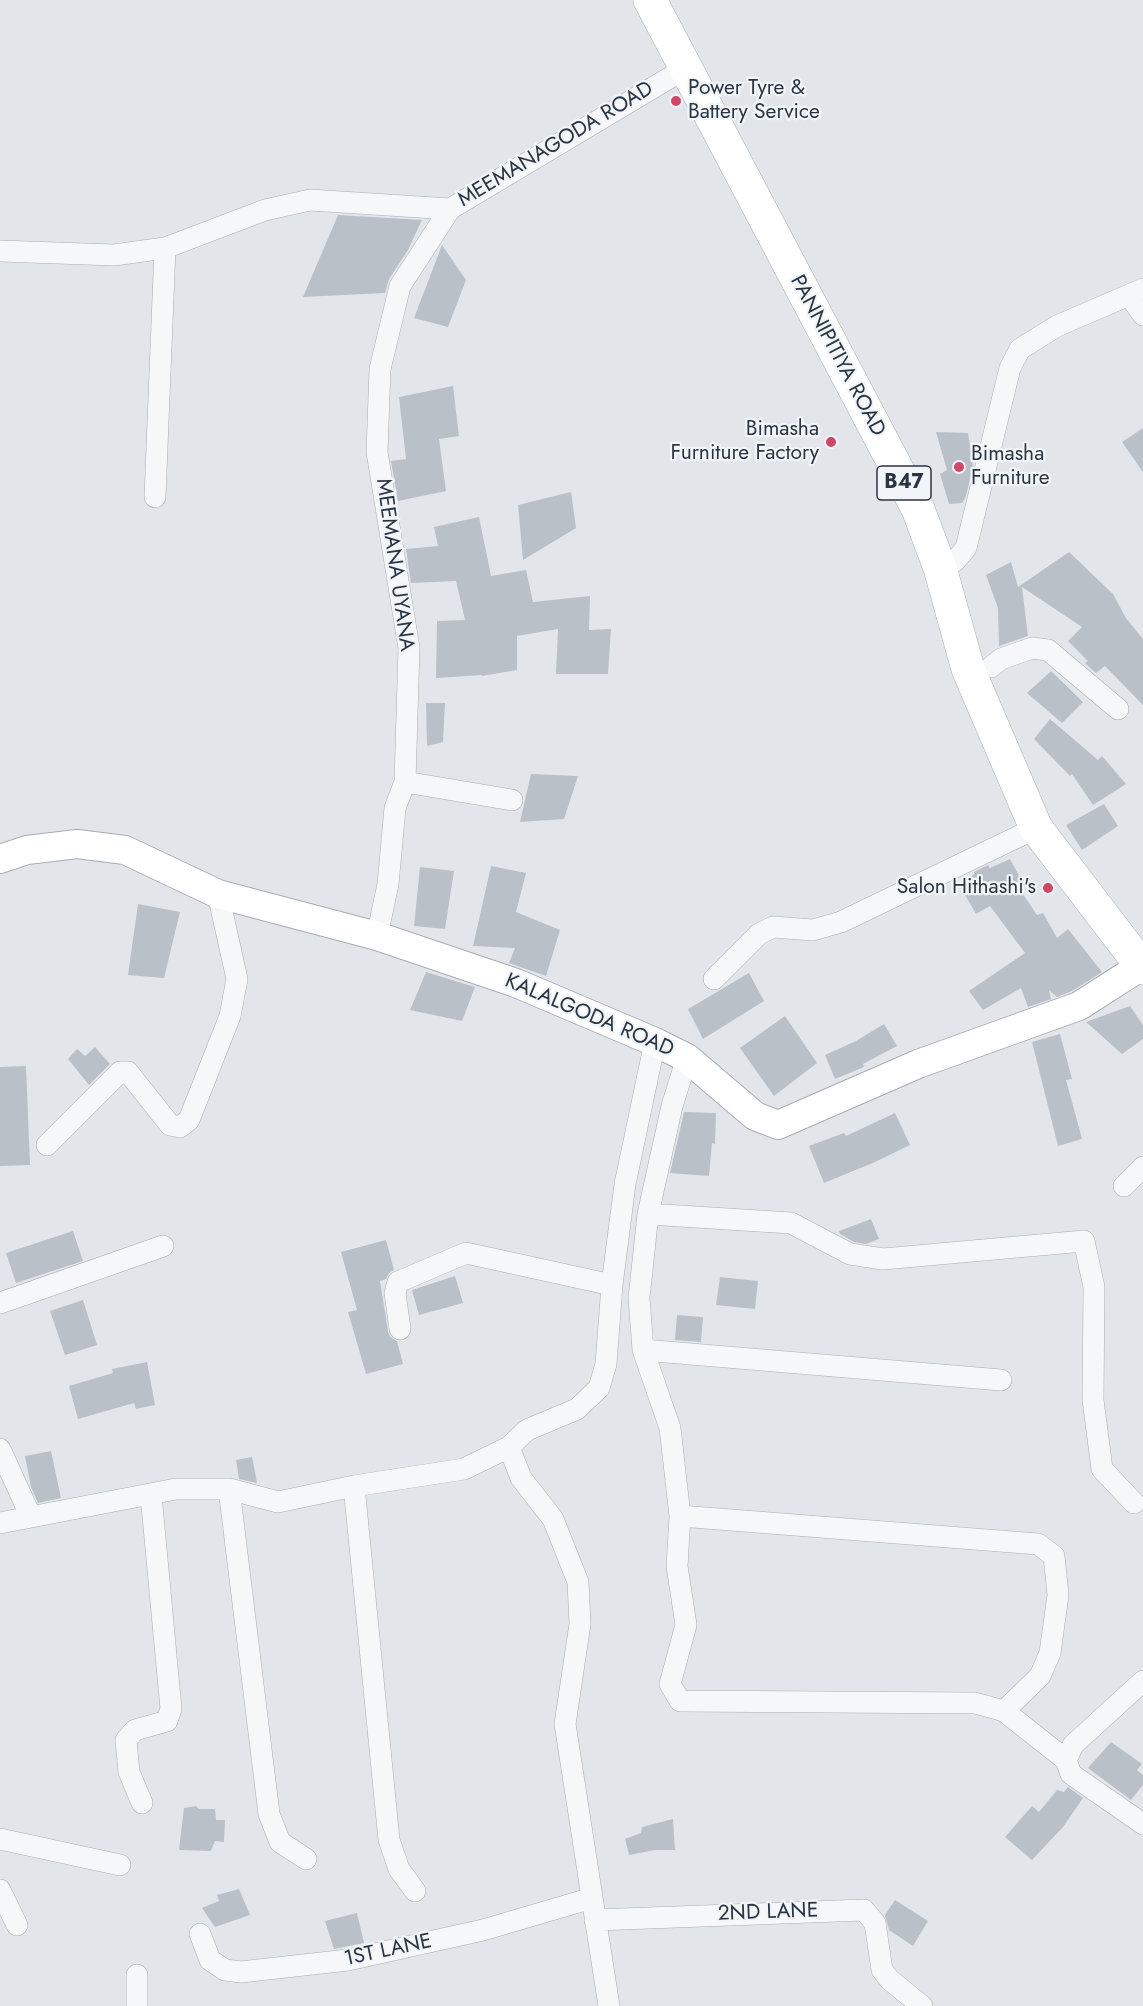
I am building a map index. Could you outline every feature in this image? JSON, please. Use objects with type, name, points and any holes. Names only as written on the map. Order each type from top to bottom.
[{"type":"main road","name":"PANNIPITIYA ROAD","points":[[650,0],[948,564],[1053,819],[1143,959]]},
{"type":"main road","name":"PANNIPITIYA ROAD","points":[[672,0],[931,485],[968,669],[1036,828],[1143,959]]},
{"type":"street","name":"MEEMANAGODA ROAD","points":[[0,251],[114,255],[165,248],[265,210],[310,200],[450,208],[686,68]]},
{"type":"street","name":"MEEMANA UYANA","points":[[377,936],[388,884],[395,808],[405,782],[409,648],[377,452],[380,369],[400,286],[450,208]]},
{"type":"street","points":[[155,497],[165,248]]},
{"type":"street","points":[[948,564],[966,548],[1010,368],[1020,349],[1057,326],[1136,292],[1143,315]]},
{"type":"street","points":[[991,667],[1001,659],[1032,648],[1048,650],[1118,709]]},
{"type":"street","points":[[405,782],[512,800]]},
{"type":"street","points":[[714,979],[759,934],[773,927],[813,930],[841,922],[1036,828]]},
{"type":"street","name":"KALALGODA ROAD","points":[[0,859],[27,850],[77,844],[124,850],[218,894],[377,936],[516,983],[687,1058],[754,1116],[778,1125],[918,1064],[1079,1006],[1143,959]]},
{"type":"street","points":[[47,1145],[120,1072],[128,1072],[170,1125],[180,1127],[189,1120],[230,1016],[237,979],[218,894]]},
{"type":"street","points":[[0,1523],[176,1489],[229,1489],[278,1502],[354,1486],[464,1469],[509,1447],[527,1430],[577,1409],[598,1388],[606,1364],[612,1285],[625,1184],[655,1042]]},
{"type":"street","points":[[687,1058],[672,1106],[648,1214],[639,1298],[643,1350],[670,1428],[680,1516],[677,1566],[686,1625],[670,1684],[680,1701],[975,1703],[1004,1711],[1066,1760],[1071,1774],[1143,1824]]},
{"type":"street","points":[[1124,1186],[1143,1167]]},
{"type":"street","points":[[648,1214],[791,1223],[850,1254],[883,1259],[1084,1241],[1094,1287],[1094,1400],[1102,1469],[1134,1503]]},
{"type":"street","points":[[0,1303],[163,1246]]},
{"type":"street","points":[[400,1329],[394,1293],[398,1282],[466,1253],[612,1285]]},
{"type":"street","points":[[643,1350],[1001,1380]]},
{"type":"street","points":[[509,1447],[521,1478],[553,1519],[578,1582],[580,1624],[565,1724],[609,2006]]},
{"type":"street","points":[[0,1449],[31,1516]]},
{"type":"street","points":[[354,1486],[389,1840],[399,1869],[416,1891]]},
{"type":"street","points":[[229,1489],[269,1814],[280,1842],[306,1859]]},
{"type":"street","points":[[142,1803],[129,1772],[126,1740],[135,1730],[167,1721],[171,1709],[151,1495]]},
{"type":"street","points":[[680,1516],[1038,1544],[1054,1556],[1058,1595],[1050,1653],[1040,1676],[1004,1711]]},
{"type":"street","points":[[1066,1760],[1073,1745],[1143,1681]]},
{"type":"street","points":[[0,1839],[120,1864]]},
{"type":"street","points":[[0,1890],[16,1925]]},
{"type":"street","name":"1ST LANE","points":[[200,1934],[210,1960],[225,1970],[242,1972],[348,1960],[483,1930],[592,1898]]},
{"type":"street","name":"2ND LANE","points":[[595,1920],[864,1910],[875,1923],[882,1970],[890,1980],[922,2006]]},
{"type":"street","points":[[136,1976],[137,2006]]},
{"type":"building","points":[[338,215],[422,220],[408,250],[389,279],[385,293],[303,297]]},
{"type":"building","points":[[442,245],[466,280],[448,327],[414,318]]},
{"type":"building","points":[[453,386],[459,436],[439,439],[446,491],[398,501],[391,461],[406,459],[399,397]]},
{"type":"building","points":[[1143,428],[1143,472],[1122,442]]},
{"type":"building","points":[[936,432],[968,433],[973,466],[966,496],[962,503],[949,504],[940,474],[947,470]]},
{"type":"building","points":[[571,492],[576,528],[523,560],[518,505]]},
{"type":"building","points":[[479,517],[491,576],[526,570],[533,602],[590,596],[589,630],[611,629],[608,674],[556,674],[558,629],[517,636],[517,670],[482,676],[436,678],[437,621],[465,620],[456,581],[411,583],[406,549],[438,546],[434,527]]},
{"type":"building","points":[[1069,552],[1113,594],[1126,618],[1143,639],[1143,705],[1105,666],[1096,673],[1085,663],[1088,661],[1068,641],[1082,627],[1022,587],[1028,636],[999,646],[998,608],[986,575],[1011,562],[1018,587]]},
{"type":"building","points":[[1051,671],[1083,702],[1062,723],[1027,693]]},
{"type":"building","points":[[426,703],[445,703],[443,742],[427,746]]},
{"type":"building","points":[[1050,719],[1098,760],[1102,756],[1126,784],[1093,805],[1072,774],[1070,776],[1034,739]]},
{"type":"building","points":[[531,774],[578,776],[564,819],[520,822]]},
{"type":"building","points":[[1104,804],[1118,826],[1082,850],[1066,825]]},
{"type":"building","points":[[1010,859],[1025,887],[1020,890],[1037,915],[1043,913],[1057,938],[1068,929],[1102,972],[1072,991],[1057,997],[1049,990],[1051,999],[1028,1007],[1021,988],[983,1010],[969,991],[1025,953],[990,906],[976,914],[960,886],[974,872],[988,865],[990,868]]},
{"type":"building","points":[[491,866],[526,873],[516,912],[560,930],[546,976],[509,963],[515,948],[473,946]]},
{"type":"building","points":[[420,867],[454,871],[445,929],[414,926]]},
{"type":"building","points":[[138,904],[180,912],[164,978],[128,975]]},
{"type":"building","points":[[426,972],[475,987],[462,1021],[410,1010]]},
{"type":"building","points":[[749,973],[764,1001],[703,1039],[688,1009]]},
{"type":"building","points":[[1130,1006],[1143,1025],[1143,1039],[1122,1054],[1086,1022]]},
{"type":"building","points":[[785,1016],[817,1063],[774,1096],[740,1048]]},
{"type":"building","points":[[884,1024],[897,1046],[863,1064],[864,1067],[835,1079],[825,1055],[856,1041]]},
{"type":"building","points":[[1060,1034],[1072,1079],[1066,1080],[1082,1139],[1058,1146],[1032,1042]]},
{"type":"building","points":[[95,1047],[110,1064],[89,1085],[68,1059],[77,1049],[85,1056]]},
{"type":"building","points":[[26,1066],[30,1165],[0,1166],[0,1067]]},
{"type":"building","points":[[684,1112],[716,1113],[715,1144],[712,1143],[709,1176],[670,1173]]},
{"type":"building","points":[[895,1113],[910,1145],[824,1183],[809,1146],[844,1133],[846,1136]]},
{"type":"building","points":[[871,1219],[879,1239],[866,1244],[854,1242],[840,1234],[839,1231]]},
{"type":"building","points":[[73,1231],[83,1261],[16,1283],[6,1253]]},
{"type":"building","points":[[386,1240],[394,1270],[386,1279],[380,1281],[388,1331],[390,1337],[397,1341],[403,1364],[366,1374],[348,1312],[357,1310],[341,1252]]},
{"type":"building","points":[[455,1276],[463,1303],[419,1315],[412,1290]]},
{"type":"building","points":[[720,1277],[758,1281],[755,1309],[716,1305]]},
{"type":"building","points":[[83,1300],[97,1345],[65,1355],[50,1311]]},
{"type":"building","points":[[677,1315],[703,1317],[701,1342],[675,1340]]},
{"type":"building","points":[[147,1362],[155,1405],[136,1409],[134,1403],[78,1419],[69,1386],[113,1373],[112,1369]]},
{"type":"building","points":[[51,1451],[61,1498],[38,1503],[31,1487],[25,1456]]},
{"type":"building","points":[[252,1457],[257,1483],[239,1479],[236,1460]]},
{"type":"building","points":[[1111,1742],[1142,1764],[1137,1770],[1143,1775],[1143,1785],[1131,1800],[1088,1768]]},
{"type":"building","points":[[1068,1787],[1083,1798],[1063,1827],[1032,1860],[1005,1837],[1032,1806],[1039,1812],[1057,1790],[1064,1792]]},
{"type":"building","points":[[196,1806],[199,1809],[215,1809],[216,1820],[225,1820],[224,1842],[215,1841],[211,1851],[179,1850],[184,1808]]},
{"type":"building","points":[[673,1819],[675,1850],[655,1850],[629,1855],[625,1839],[641,1833],[642,1827]]},
{"type":"building","points":[[239,1889],[250,1915],[215,1927],[202,1908],[219,1901],[217,1895]]},
{"type":"building","points":[[895,1900],[928,1921],[913,1946],[889,1930],[885,1915]]},
{"type":"building","points":[[357,1913],[364,1943],[334,1949],[325,1921]]},
{"type":"place","name":"Power Tyre & Battery Service","points":[[676,101]]},
{"type":"place","name":"Bimasha Furniture Factory","points":[[831,442]]},
{"type":"place","name":"Bimasha Furniture","points":[[959,467]]},
{"type":"place","name":"Salon Hithashi's","points":[[1048,888]]}]
